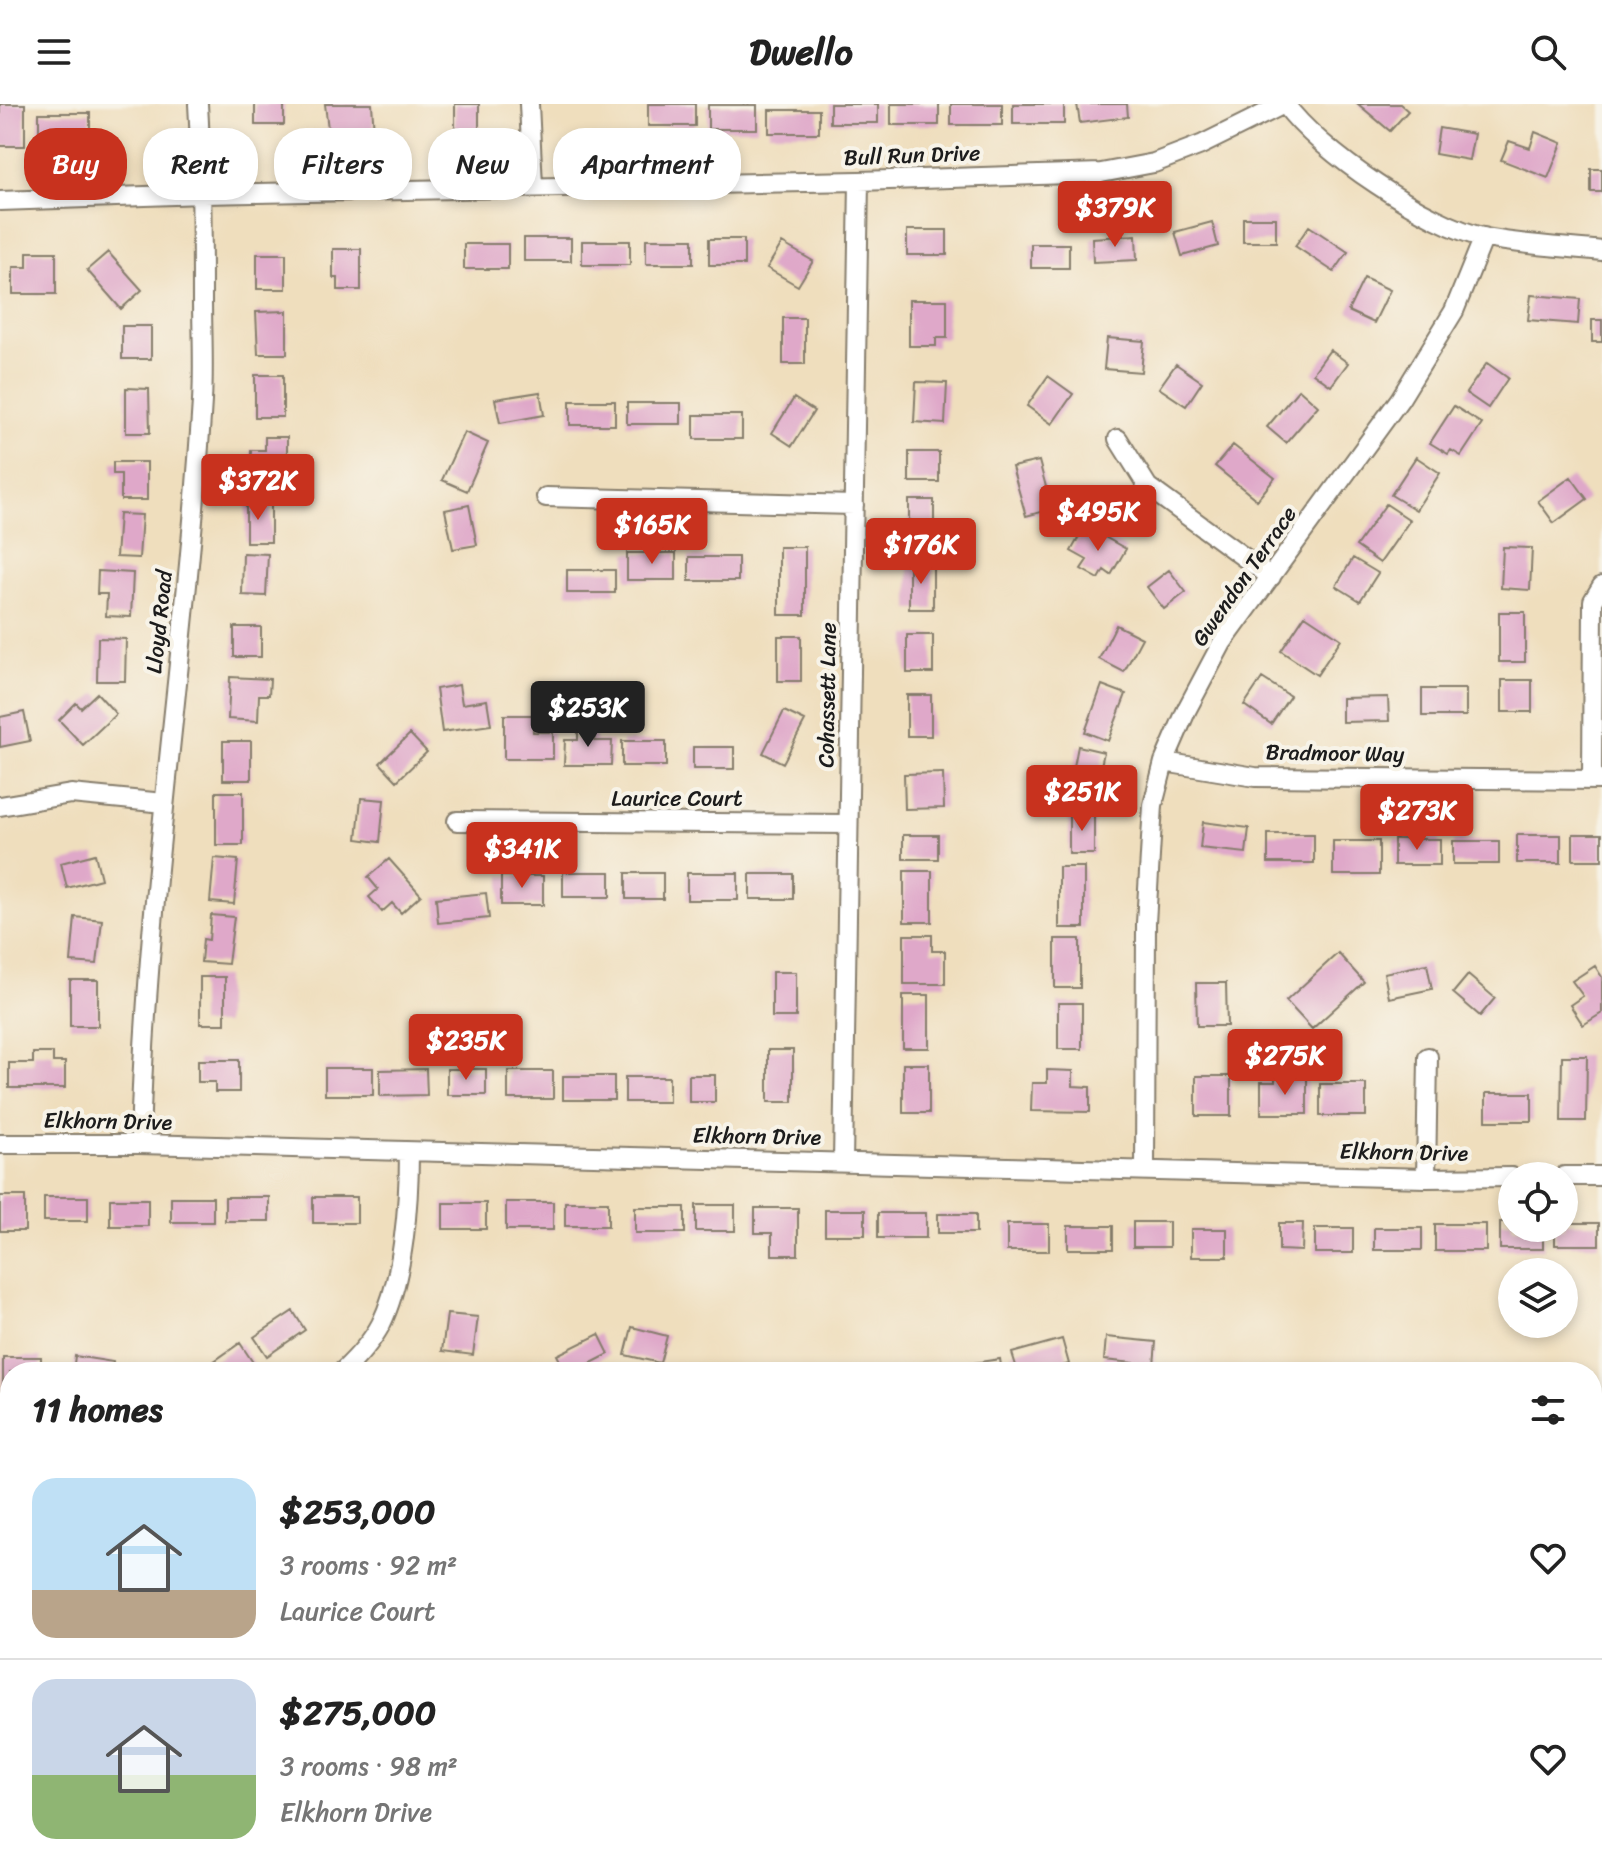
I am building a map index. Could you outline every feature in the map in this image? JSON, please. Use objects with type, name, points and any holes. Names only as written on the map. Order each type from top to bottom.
[{"type":"street","name":"Lloyd Road","points":[[198,104],[199,128]]},
{"type":"street","points":[[529,104],[530,128]]},
{"type":"street","name":"Bull Run Drive","points":[[537,186],[1075,175],[1154,163],[1201,145],[1285,104]]},
{"type":"street","points":[[1285,104],[1296,119],[1336,155],[1416,210],[1484,237],[1602,251]]},
{"type":"street","name":"Cohassett Lane","points":[[843,1162],[859,181]]},
{"type":"street","name":"Bull Run Drive","points":[[258,193],[428,189]]},
{"type":"street","name":"Bull Run Drive","points":[[0,201],[143,196]]},
{"type":"street","name":"Lloyd Road","points":[[140,1144],[142,1065],[164,803],[203,397],[203,200]]},
{"type":"street","name":"Gwendon Terrace","points":[[1145,1170],[1146,923],[1153,805],[1164,762],[1187,709],[1222,643],[1400,399],[1454,311],[1484,237]]},
{"type":"street","points":[[1118,439],[1148,487],[1271,577]]},
{"type":"street","points":[[546,497],[854,505]]},
{"type":"street","points":[[1597,780],[1593,601],[1602,586]]},
{"type":"street","name":"Bradmoor Way","points":[[1164,762],[1255,777],[1597,780]]},
{"type":"street","points":[[0,806],[71,794],[164,803]]},
{"type":"street","name":"Laurice Court","points":[[457,821],[848,824]]},
{"type":"street","points":[[1426,1178],[1428,1057]]},
{"type":"street","name":"Elkhorn Drive","points":[[0,1144],[140,1144],[1426,1178],[1498,1177]]},
{"type":"street","points":[[352,1362],[366,1348],[381,1324],[390,1300],[409,1199],[409,1152]]},
{"type":"street","points":[[1578,1176],[1602,1176]]},
{"type":"building","points":[[0,104],[25,104],[24,146],[0,146]]},
{"type":"building","points":[[255,104],[284,104],[284,125],[255,125]]},
{"type":"building","points":[[325,104],[372,104],[374,128],[328,128]]},
{"type":"building","points":[[455,104],[479,104],[479,128],[455,128]]},
{"type":"building","points":[[648,104],[695,104],[695,126],[648,126]]},
{"type":"building","points":[[830,104],[878,104],[878,123],[830,123]]},
{"type":"building","points":[[891,104],[939,104],[939,125],[891,125]]},
{"type":"building","points":[[951,104],[1002,104],[1002,125],[951,125]]},
{"type":"building","points":[[1013,104],[1064,104],[1064,124],[1013,124]]},
{"type":"building","points":[[1077,104],[1127,104],[1128,117],[1080,123]]},
{"type":"building","points":[[1358,104],[1400,104],[1408,111],[1390,131]]},
{"type":"building","points":[[708,105],[757,105],[757,129],[708,128]]},
{"type":"building","points":[[769,110],[819,110],[819,133],[769,133]]},
{"type":"building","points":[[39,113],[90,113],[90,128],[39,128]]},
{"type":"building","points":[[1439,128],[1474,134],[1469,160],[1435,154]]},
{"type":"building","points":[[1535,132],[1562,143],[1548,178],[1501,160],[1509,141],[1530,148]]},
{"type":"building","points":[[1591,169],[1602,169],[1602,192],[1591,192]]},
{"type":"building","points":[[1243,218],[1276,218],[1276,242],[1243,242]]},
{"type":"building","points":[[1212,222],[1218,246],[1182,256],[1175,232]]},
{"type":"building","points":[[1309,226],[1348,252],[1334,272],[1295,246]]},
{"type":"building","points":[[907,230],[947,230],[947,255],[907,255]]},
{"type":"building","points":[[1136,235],[1137,260],[1093,262],[1092,238]]},
{"type":"building","points":[[524,238],[571,238],[571,261],[524,261]]},
{"type":"building","points":[[646,239],[693,239],[693,264],[646,264]]},
{"type":"building","points":[[709,239],[744,239],[744,265],[709,265]]},
{"type":"building","points":[[582,241],[630,241],[630,265],[582,265]]},
{"type":"building","points":[[782,243],[813,261],[798,286],[767,268]]},
{"type":"building","points":[[464,244],[508,244],[508,269],[464,269]]},
{"type":"building","points":[[1031,244],[1069,244],[1069,268],[1031,268]]},
{"type":"building","points":[[333,249],[361,249],[361,290],[338,290],[338,278],[333,278]]},
{"type":"building","points":[[27,252],[56,252],[56,294],[13,294],[13,267],[27,267]]},
{"type":"building","points":[[108,252],[142,290],[121,309],[87,270]]},
{"type":"building","points":[[257,254],[286,254],[286,289],[257,289]]},
{"type":"building","points":[[1364,278],[1390,290],[1374,323],[1348,311]]},
{"type":"building","points":[[1531,295],[1580,299],[1578,324],[1528,320]]},
{"type":"building","points":[[909,300],[947,300],[947,338],[936,338],[936,346],[909,346]]},
{"type":"building","points":[[287,311],[287,354],[258,354],[256,312]]},
{"type":"building","points":[[783,318],[805,318],[805,364],[783,364]]},
{"type":"building","points":[[1592,320],[1602,320],[1602,342],[1592,342]]},
{"type":"building","points":[[122,326],[151,326],[151,359],[122,359]]},
{"type":"building","points":[[1107,338],[1144,341],[1141,372],[1104,369]]},
{"type":"building","points":[[1330,350],[1348,363],[1331,386],[1313,373]]},
{"type":"building","points":[[1487,363],[1508,378],[1488,408],[1466,393]]},
{"type":"building","points":[[1176,364],[1202,382],[1186,406],[1159,388]]},
{"type":"building","points":[[255,375],[283,375],[283,417],[255,417]]},
{"type":"building","points":[[1048,376],[1073,394],[1052,424],[1027,406]]},
{"type":"building","points":[[916,382],[947,383],[945,424],[914,422]]},
{"type":"building","points":[[126,388],[149,389],[150,433],[126,433]]},
{"type":"building","points":[[1299,389],[1318,406],[1286,443],[1267,427]]},
{"type":"building","points":[[540,392],[544,415],[500,423],[495,399]]},
{"type":"building","points":[[794,398],[814,411],[792,446],[772,433]]},
{"type":"building","points":[[570,401],[615,401],[615,425],[570,425]]},
{"type":"building","points":[[627,403],[681,403],[681,424],[627,424]]},
{"type":"building","points":[[1454,406],[1482,424],[1461,456],[1451,450],[1448,454],[1430,443]]},
{"type":"building","points":[[694,415],[742,415],[742,439],[694,439]]},
{"type":"building","points":[[464,432],[488,443],[467,491],[442,480]]},
{"type":"building","points":[[265,437],[287,437],[287,478],[251,478],[251,450],[265,450]]},
{"type":"building","points":[[1233,445],[1275,478],[1257,500],[1215,466]]},
{"type":"building","points":[[909,452],[939,452],[939,482],[909,482]]},
{"type":"building","points":[[1416,457],[1440,473],[1416,510],[1391,495]]},
{"type":"building","points":[[1039,461],[1052,509],[1026,516],[1012,467]]},
{"type":"building","points":[[113,462],[147,462],[147,500],[121,500],[121,474],[113,474]]},
{"type":"building","points":[[1571,477],[1587,499],[1554,523],[1538,501]]},
{"type":"building","points":[[909,500],[934,500],[934,544],[909,544]]},
{"type":"building","points":[[246,501],[271,501],[271,542],[246,542]]},
{"type":"building","points":[[1386,504],[1410,520],[1380,563],[1356,546]]},
{"type":"building","points":[[469,505],[477,545],[453,549],[445,510]]},
{"type":"building","points":[[119,514],[142,515],[139,558],[116,557]]},
{"type":"building","points":[[1085,526],[1126,549],[1111,575],[1104,570],[1099,579],[1081,569],[1087,560],[1071,551]]},
{"type":"building","points":[[779,547],[805,547],[805,615],[779,615]]},
{"type":"building","points":[[1503,547],[1532,548],[1530,590],[1501,588]]},
{"type":"building","points":[[243,553],[268,554],[266,596],[242,595]]},
{"type":"building","points":[[627,553],[676,553],[676,580],[627,580]]},
{"type":"building","points":[[689,557],[738,557],[738,581],[689,581]]},
{"type":"building","points":[[1353,558],[1378,573],[1360,601],[1336,586]]},
{"type":"building","points":[[909,563],[933,563],[933,609],[909,609]]},
{"type":"building","points":[[567,570],[615,570],[615,593],[567,593]]},
{"type":"building","points":[[1169,570],[1186,592],[1164,609],[1147,587]]},
{"type":"building","points":[[98,571],[133,573],[131,617],[106,616],[107,594],[97,594]]},
{"type":"building","points":[[1499,612],[1525,612],[1525,662],[1499,662]]},
{"type":"building","points":[[1305,615],[1341,639],[1317,675],[1281,651]]},
{"type":"building","points":[[1116,625],[1142,638],[1124,672],[1099,659]]},
{"type":"building","points":[[234,627],[261,627],[261,657],[234,657]]},
{"type":"building","points":[[907,635],[933,635],[933,673],[907,673]]},
{"type":"building","points":[[778,636],[801,636],[801,681],[778,681]]},
{"type":"building","points":[[98,638],[126,639],[125,681],[97,681]]},
{"type":"building","points":[[230,677],[270,679],[269,695],[259,695],[258,721],[228,719]]},
{"type":"building","points":[[1262,678],[1290,696],[1271,724],[1244,705]]},
{"type":"building","points":[[1502,680],[1532,680],[1532,712],[1502,712]]},
{"type":"building","points":[[459,685],[462,704],[487,700],[491,725],[442,732],[436,689]]},
{"type":"building","points":[[1102,685],[1126,694],[1108,741],[1085,732]]},
{"type":"building","points":[[1422,689],[1466,689],[1466,716],[1422,716]]},
{"type":"building","points":[[97,693],[116,714],[83,745],[59,720],[76,703],[81,708]]},
{"type":"building","points":[[907,695],[931,695],[931,736],[907,736]]},
{"type":"building","points":[[1388,697],[1389,721],[1342,722],[1342,698]]},
{"type":"building","points":[[784,711],[805,721],[783,763],[763,753]]},
{"type":"building","points":[[24,712],[30,741],[0,747],[0,717]]},
{"type":"building","points":[[504,715],[533,715],[533,732],[553,732],[553,759],[504,759]]},
{"type":"building","points":[[578,725],[595,726],[595,741],[612,741],[611,765],[564,765],[565,740],[578,740]]},
{"type":"building","points":[[410,734],[427,752],[397,781],[380,763]]},
{"type":"building","points":[[223,741],[251,741],[251,780],[223,780]]},
{"type":"building","points":[[622,741],[666,741],[666,766],[622,766]]},
{"type":"building","points":[[1078,746],[1104,752],[1094,798],[1069,792]]},
{"type":"building","points":[[693,747],[734,747],[734,769],[693,769]]},
{"type":"building","points":[[943,773],[944,808],[905,809],[904,774]]},
{"type":"building","points":[[216,792],[243,792],[243,845],[216,845]]},
{"type":"building","points":[[361,798],[384,800],[380,842],[357,839]]},
{"type":"building","points":[[1069,812],[1094,812],[1094,854],[1069,854]]},
{"type":"building","points":[[1203,822],[1249,828],[1246,853],[1200,848]]},
{"type":"building","points":[[1268,834],[1314,834],[1314,863],[1268,863]]},
{"type":"building","points":[[1573,834],[1602,834],[1602,860],[1573,860]]},
{"type":"building","points":[[903,835],[938,835],[938,859],[903,859]]},
{"type":"building","points":[[1517,835],[1561,835],[1561,863],[1517,863]]},
{"type":"building","points":[[1394,839],[1440,839],[1440,865],[1394,865]]},
{"type":"building","points":[[1333,841],[1379,841],[1379,875],[1333,875]]},
{"type":"building","points":[[1453,841],[1499,841],[1499,864],[1453,864]]},
{"type":"building","points":[[95,854],[101,879],[67,888],[61,863]]},
{"type":"building","points":[[214,858],[238,860],[234,904],[210,902]]},
{"type":"building","points":[[389,859],[421,895],[401,913],[392,903],[382,912],[369,897],[378,889],[368,877]]},
{"type":"building","points":[[1059,867],[1084,867],[1084,928],[1059,928]]},
{"type":"building","points":[[904,871],[932,871],[932,922],[904,922]]},
{"type":"building","points":[[563,872],[610,872],[610,897],[563,897]]},
{"type":"building","points":[[626,873],[663,873],[663,899],[626,899]]},
{"type":"building","points":[[687,873],[738,873],[738,900],[687,900]]},
{"type":"building","points":[[750,874],[793,874],[793,899],[750,899]]},
{"type":"building","points":[[501,876],[543,876],[543,905],[501,905]]},
{"type":"building","points":[[486,893],[489,918],[438,923],[436,898]]},
{"type":"building","points":[[211,915],[234,917],[228,964],[201,962],[203,939],[209,940]]},
{"type":"building","points":[[75,917],[102,920],[97,964],[71,962]]},
{"type":"building","points":[[904,935],[932,935],[932,951],[945,951],[945,984],[904,984]]},
{"type":"building","points":[[1055,939],[1080,939],[1080,988],[1055,988]]},
{"type":"building","points":[[1338,953],[1364,982],[1312,1029],[1286,1001]]},
{"type":"building","points":[[1427,964],[1432,989],[1389,998],[1384,973]]},
{"type":"building","points":[[1595,966],[1602,977],[1602,1013],[1583,1025],[1570,1005],[1583,996],[1572,981]]},
{"type":"building","points":[[772,972],[796,972],[796,1017],[772,1017]]},
{"type":"building","points":[[1468,975],[1495,998],[1480,1016],[1453,993]]},
{"type":"building","points":[[200,977],[225,977],[225,1024],[200,1024]]},
{"type":"building","points":[[70,980],[98,980],[98,1026],[70,1026]]},
{"type":"building","points":[[1196,983],[1226,983],[1227,1026],[1197,1026]]},
{"type":"building","points":[[903,995],[929,995],[929,1048],[903,1048]]},
{"type":"building","points":[[1058,1003],[1082,1003],[1082,1049],[1058,1049]]},
{"type":"building","points":[[768,1050],[793,1050],[793,1102],[768,1102]]},
{"type":"building","points":[[33,1053],[53,1053],[53,1062],[65,1062],[65,1088],[9,1088],[9,1063],[33,1063]]},
{"type":"building","points":[[1562,1056],[1587,1056],[1586,1121],[1561,1121]]},
{"type":"building","points":[[198,1060],[239,1060],[239,1092],[215,1092],[215,1082],[198,1082]]},
{"type":"building","points":[[903,1064],[929,1064],[929,1113],[903,1113]]},
{"type":"building","points":[[325,1068],[373,1068],[373,1095],[325,1095]]},
{"type":"building","points":[[426,1069],[427,1095],[380,1096],[380,1070]]},
{"type":"building","points":[[447,1069],[486,1069],[486,1095],[447,1095]]},
{"type":"building","points":[[1047,1070],[1073,1071],[1073,1086],[1090,1087],[1090,1112],[1031,1111],[1032,1083],[1047,1083]]},
{"type":"building","points":[[508,1071],[553,1071],[553,1099],[508,1099]]},
{"type":"building","points":[[689,1075],[715,1075],[715,1102],[689,1102]]},
{"type":"building","points":[[563,1076],[614,1076],[614,1100],[563,1100]]},
{"type":"building","points":[[1196,1076],[1231,1076],[1231,1116],[1196,1116]]},
{"type":"building","points":[[625,1077],[669,1077],[669,1102],[625,1102]]},
{"type":"building","points":[[1275,1078],[1307,1078],[1307,1114],[1261,1114],[1261,1082],[1275,1082]]},
{"type":"building","points":[[1320,1084],[1366,1084],[1366,1116],[1320,1116]]},
{"type":"building","points":[[1486,1093],[1532,1093],[1532,1121],[1486,1121]]},
{"type":"building","points":[[0,1196],[25,1196],[25,1231],[0,1231]]},
{"type":"building","points":[[44,1197],[88,1197],[88,1221],[44,1221]]},
{"type":"building","points":[[171,1197],[213,1197],[213,1222],[171,1222]]},
{"type":"building","points":[[225,1197],[269,1197],[269,1221],[225,1221]]},
{"type":"building","points":[[313,1197],[357,1197],[357,1223],[313,1223]]},
{"type":"building","points":[[110,1199],[148,1199],[148,1226],[110,1226]]},
{"type":"building","points":[[506,1202],[553,1202],[553,1230],[506,1230]]},
{"type":"building","points":[[565,1202],[608,1202],[608,1226],[565,1226]]},
{"type":"building","points":[[443,1203],[486,1203],[486,1229],[443,1229]]},
{"type":"building","points":[[696,1205],[735,1205],[735,1231],[696,1231]]},
{"type":"building","points":[[635,1207],[685,1207],[685,1233],[635,1233]]},
{"type":"building","points":[[755,1208],[798,1208],[798,1255],[772,1255],[772,1233],[755,1233]]},
{"type":"building","points":[[825,1210],[865,1210],[865,1235],[825,1235]]},
{"type":"building","points":[[878,1213],[926,1213],[926,1238],[878,1238]]},
{"type":"building","points":[[938,1214],[976,1214],[976,1233],[938,1233]]},
{"type":"building","points":[[1133,1222],[1169,1222],[1169,1247],[1133,1247]]},
{"type":"building","points":[[1279,1223],[1303,1223],[1302,1251],[1279,1250]]},
{"type":"building","points":[[1578,1223],[1599,1223],[1599,1245],[1555,1245],[1555,1242],[1578,1242]]},
{"type":"building","points":[[1007,1224],[1049,1224],[1049,1251],[1007,1251]]},
{"type":"building","points":[[1435,1224],[1486,1224],[1486,1251],[1435,1251]]},
{"type":"building","points":[[1068,1226],[1113,1226],[1113,1249],[1068,1249]]},
{"type":"building","points":[[1315,1228],[1353,1228],[1353,1253],[1315,1253]]},
{"type":"building","points":[[1374,1228],[1422,1228],[1422,1250],[1374,1250]]},
{"type":"building","points":[[1191,1229],[1227,1229],[1227,1257],[1191,1257]]},
{"type":"building","points":[[1500,1242],[1543,1242],[1543,1249],[1500,1249]]},
{"type":"building","points":[[293,1311],[305,1330],[267,1356],[254,1337]]},
{"type":"building","points":[[447,1314],[478,1317],[473,1355],[442,1351]]},
{"type":"building","points":[[632,1327],[667,1336],[660,1362],[625,1355]]},
{"type":"building","points":[[599,1334],[609,1354],[593,1362],[561,1362],[557,1355]]},
{"type":"building","points":[[1106,1337],[1156,1342],[1154,1362],[1104,1360]]},
{"type":"building","points":[[1062,1339],[1068,1362],[1015,1362],[1012,1353]]},
{"type":"building","points":[[240,1343],[253,1362],[213,1362]]},
{"type":"building","points":[[75,1356],[113,1362],[74,1362]]},
{"type":"building","points":[[3,1357],[41,1357],[41,1362],[3,1362]]}]
